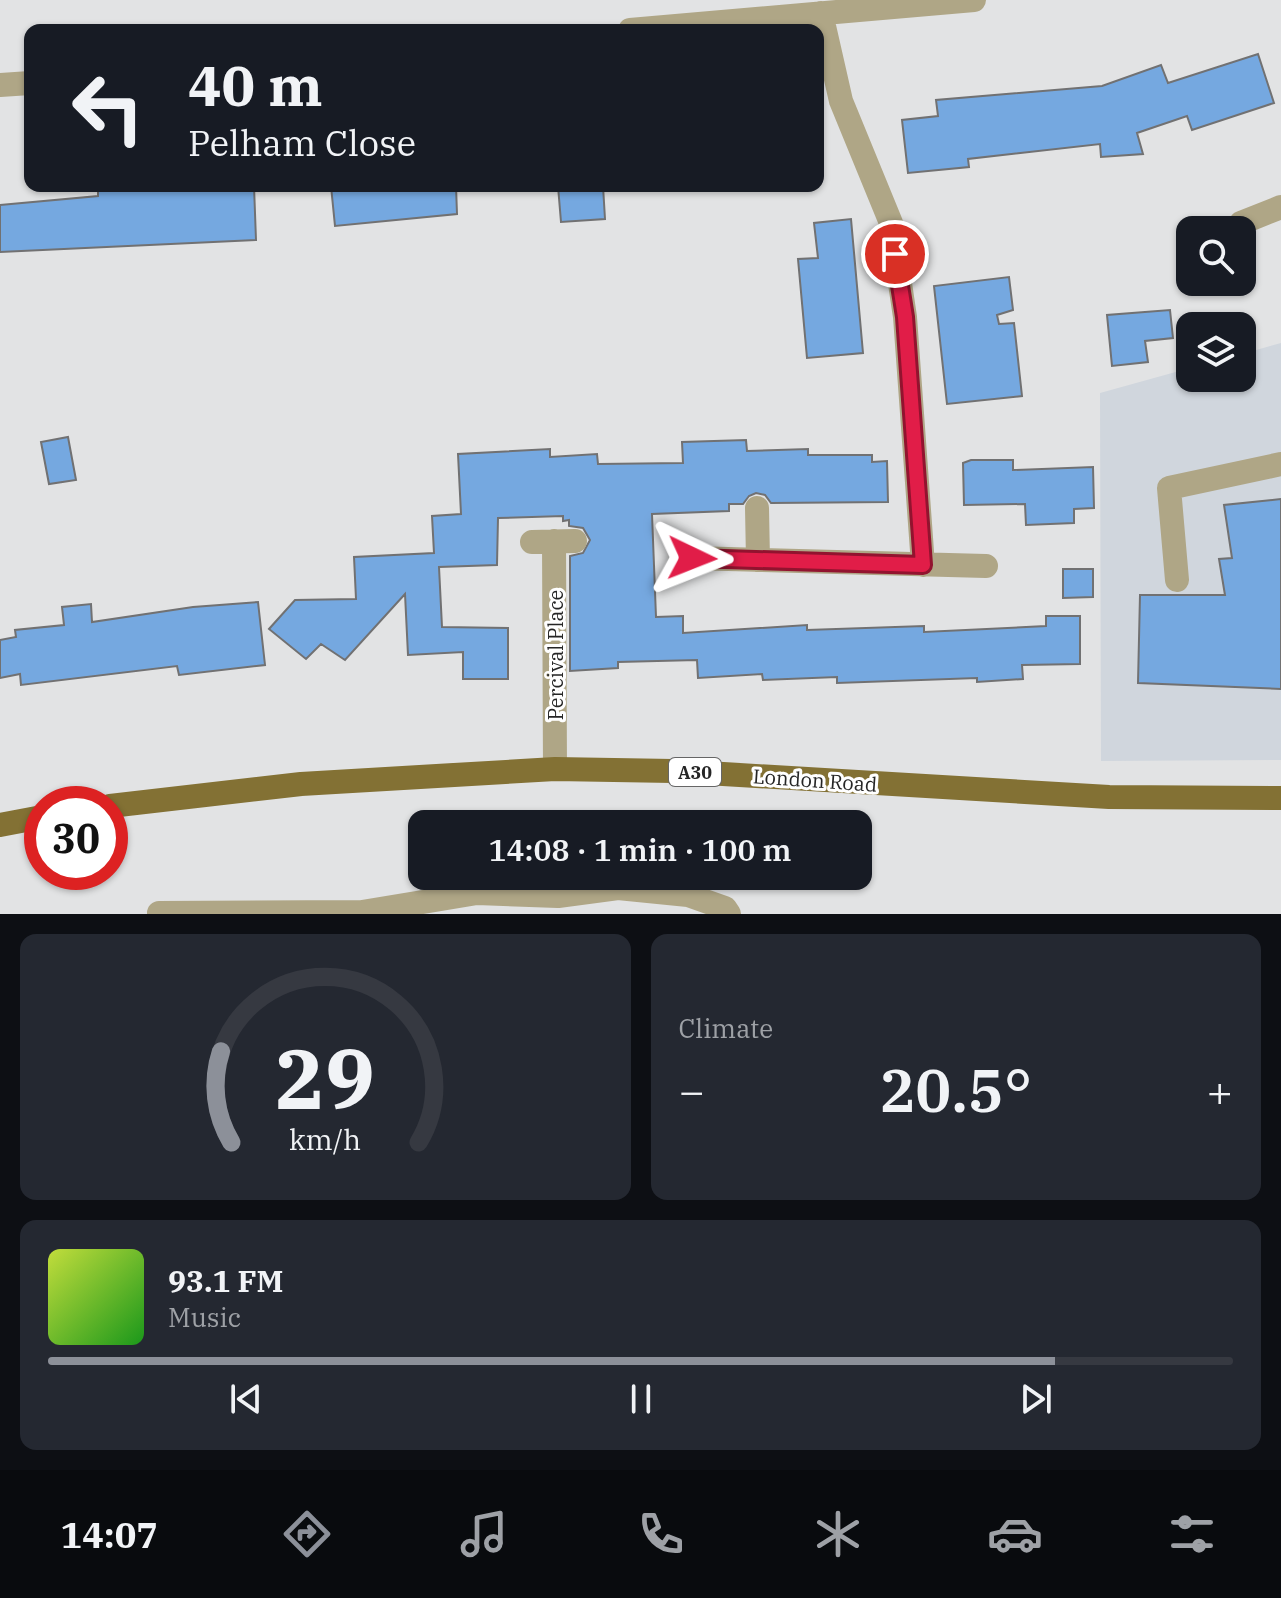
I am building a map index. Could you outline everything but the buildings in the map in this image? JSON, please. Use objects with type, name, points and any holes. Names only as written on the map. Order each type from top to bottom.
[{"type":"main road","name":"London Road","points":[[128,804],[301,784],[555,769],[673,771],[1064,795],[1281,798]]},
{"type":"main road","points":[[0,825],[24,820]]},
{"type":"street","points":[[697,24],[974,0]]},
{"type":"street","points":[[821,13],[824,24]]},
{"type":"street","points":[[824,26],[841,101],[891,223],[905,317],[923,565]]},
{"type":"street","points":[[0,85],[24,83]]},
{"type":"street","points":[[1256,217],[1281,207]]},
{"type":"street","points":[[1177,580],[1169,488],[1281,464]]},
{"type":"street","points":[[757,508],[758,560]]},
{"type":"street","name":"Percival Place","points":[[554,541],[555,769]]},
{"type":"street","points":[[692,558],[986,566]]},
{"type":"street","points":[[159,913],[362,912],[477,893],[558,896],[618,888],[688,895],[725,908],[729,914]]},
{"type":"shaded area","points":[[1281,343],[1281,760],[1101,761],[1100,393],[1176,372],[1176,392],[1256,392],[1256,350]]},
{"type":"route","points":[[692,558],[923,565],[905,317],[895,254]]}]
